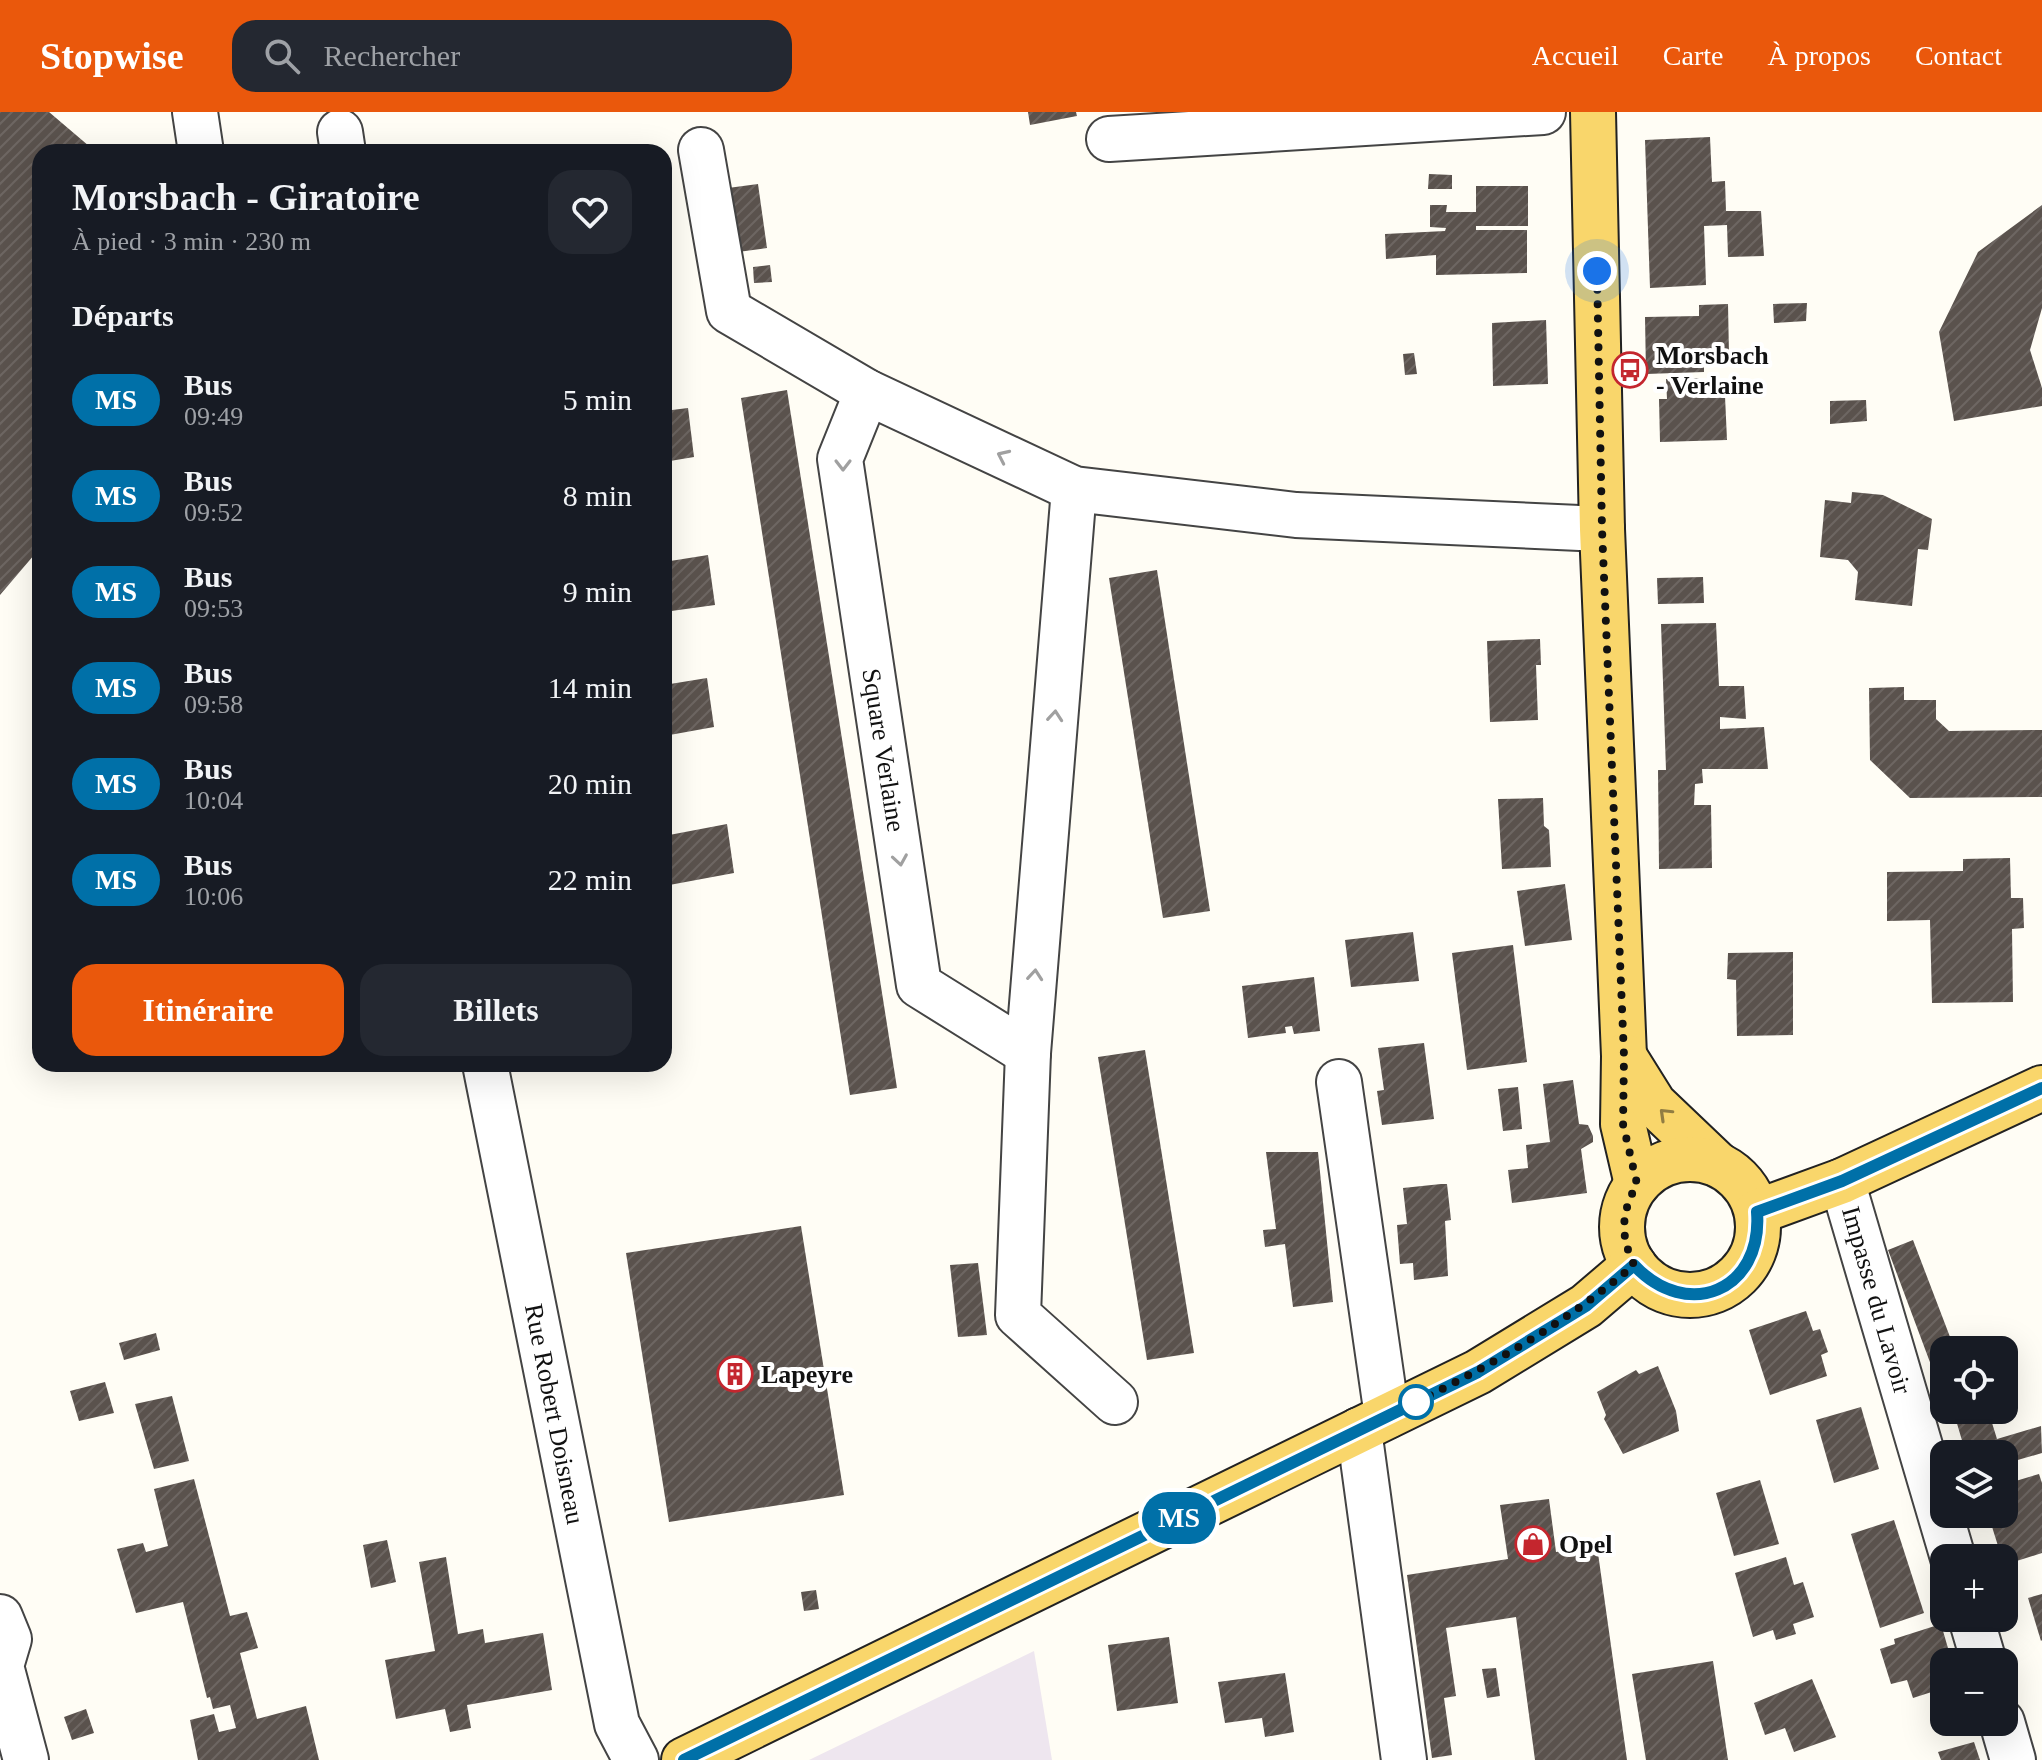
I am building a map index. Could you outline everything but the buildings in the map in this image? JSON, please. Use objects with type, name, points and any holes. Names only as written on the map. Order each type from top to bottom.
[{"type":"main road","points":[[1593,112],[1602,529],[1624,1056],[1623,1124],[1637,1184]]},
{"type":"main road","points":[[1624,1056],[1654,1104],[1717,1164],[1742,1183],[1757,1212],[1759,1235],[1752,1258],[1738,1277],[1718,1290],[1695,1295],[1671,1293],[1650,1283],[1634,1265],[1625,1245],[1622,1224],[1627,1202],[1637,1184],[1654,1169],[1674,1161],[1696,1159],[1717,1164]]},
{"type":"main road","points":[[1757,1212],[1842,1181],[2042,1088]]},
{"type":"main road","points":[[684,1760],[1478,1372],[1586,1306],[1634,1265]]},
{"type":"street","points":[[195,112],[200,144]]},
{"type":"street","points":[[1109,139],[1543,112]]},
{"type":"street","points":[[701,150],[729,311],[867,392],[1074,489],[1296,515],[1602,529]]},
{"type":"street","name":"Square Verlaine","points":[[867,392],[840,459],[919,985],[1028,1053]]},
{"type":"street","points":[[1074,489],[1028,1053],[1018,1315],[1115,1402]]},
{"type":"street","name":"Rue Robert Doisneau","points":[[487,1072],[617,1724],[636,1760]]},
{"type":"street","points":[[1339,1082],[1404,1760]]},
{"type":"street","name":"Impasse du Lavoir","points":[[1842,1181],[1949,1544]]},
{"type":"street","points":[[0,1617],[9,1639],[1,1666],[26,1760]]},
{"type":"street","points":[[2006,1736],[2013,1760]]},
{"type":"shaded area","points":[[1034,1651],[1052,1760],[809,1760]]},
{"type":"bus line","name":"MS","points":[[684,1760],[1478,1372],[1586,1306],[1634,1265],[1650,1283],[1671,1293],[1695,1295],[1718,1290],[1738,1277],[1752,1258],[1759,1235],[1757,1212],[1842,1181],[2042,1088]]},
{"type":"place","name":"Morsbach - Verlaine","points":[[1630,370]]},
{"type":"place","name":"Lapeyre","points":[[735,1374]]},
{"type":"place","name":"Opel","points":[[1533,1544]]},
{"type":"route","points":[[1416,1402],[1410,1405],[1478,1372],[1586,1306],[1634,1265],[1625,1245],[1622,1224],[1627,1202],[1637,1184],[1623,1124],[1624,1056],[1602,529],[1597,271]]}]
